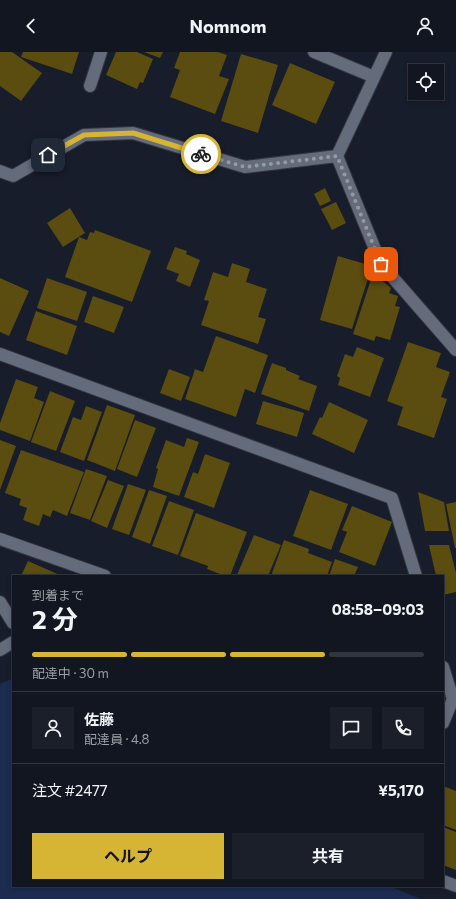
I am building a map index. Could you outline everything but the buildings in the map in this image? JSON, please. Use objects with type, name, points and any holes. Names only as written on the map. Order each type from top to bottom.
[{"type":"street","points":[[90,86],[101,52]]},
{"type":"street","points":[[314,52],[374,77]]},
{"type":"street","points":[[386,52],[337,156],[381,264],[456,350]]},
{"type":"street","points":[[0,171],[13,176],[84,135],[133,133],[245,167],[337,156]]},
{"type":"street","points":[[0,354],[392,498],[416,575]]},
{"type":"street","points":[[0,539],[102,575]]},
{"type":"street","points":[[0,602],[12,621]]},
{"type":"street","points":[[0,650],[12,643]]},
{"type":"street","points":[[444,671],[451,698],[444,720]]},
{"type":"street","points":[[444,881],[456,886]]},
{"type":"shaded area","points":[[12,679],[12,887],[391,887],[421,899],[0,899],[0,684]]},
{"type":"way so far","points":[[201,154],[245,167],[337,156],[381,264]]},
{"type":"route","points":[[48,155],[84,135],[133,133],[201,154]]}]
